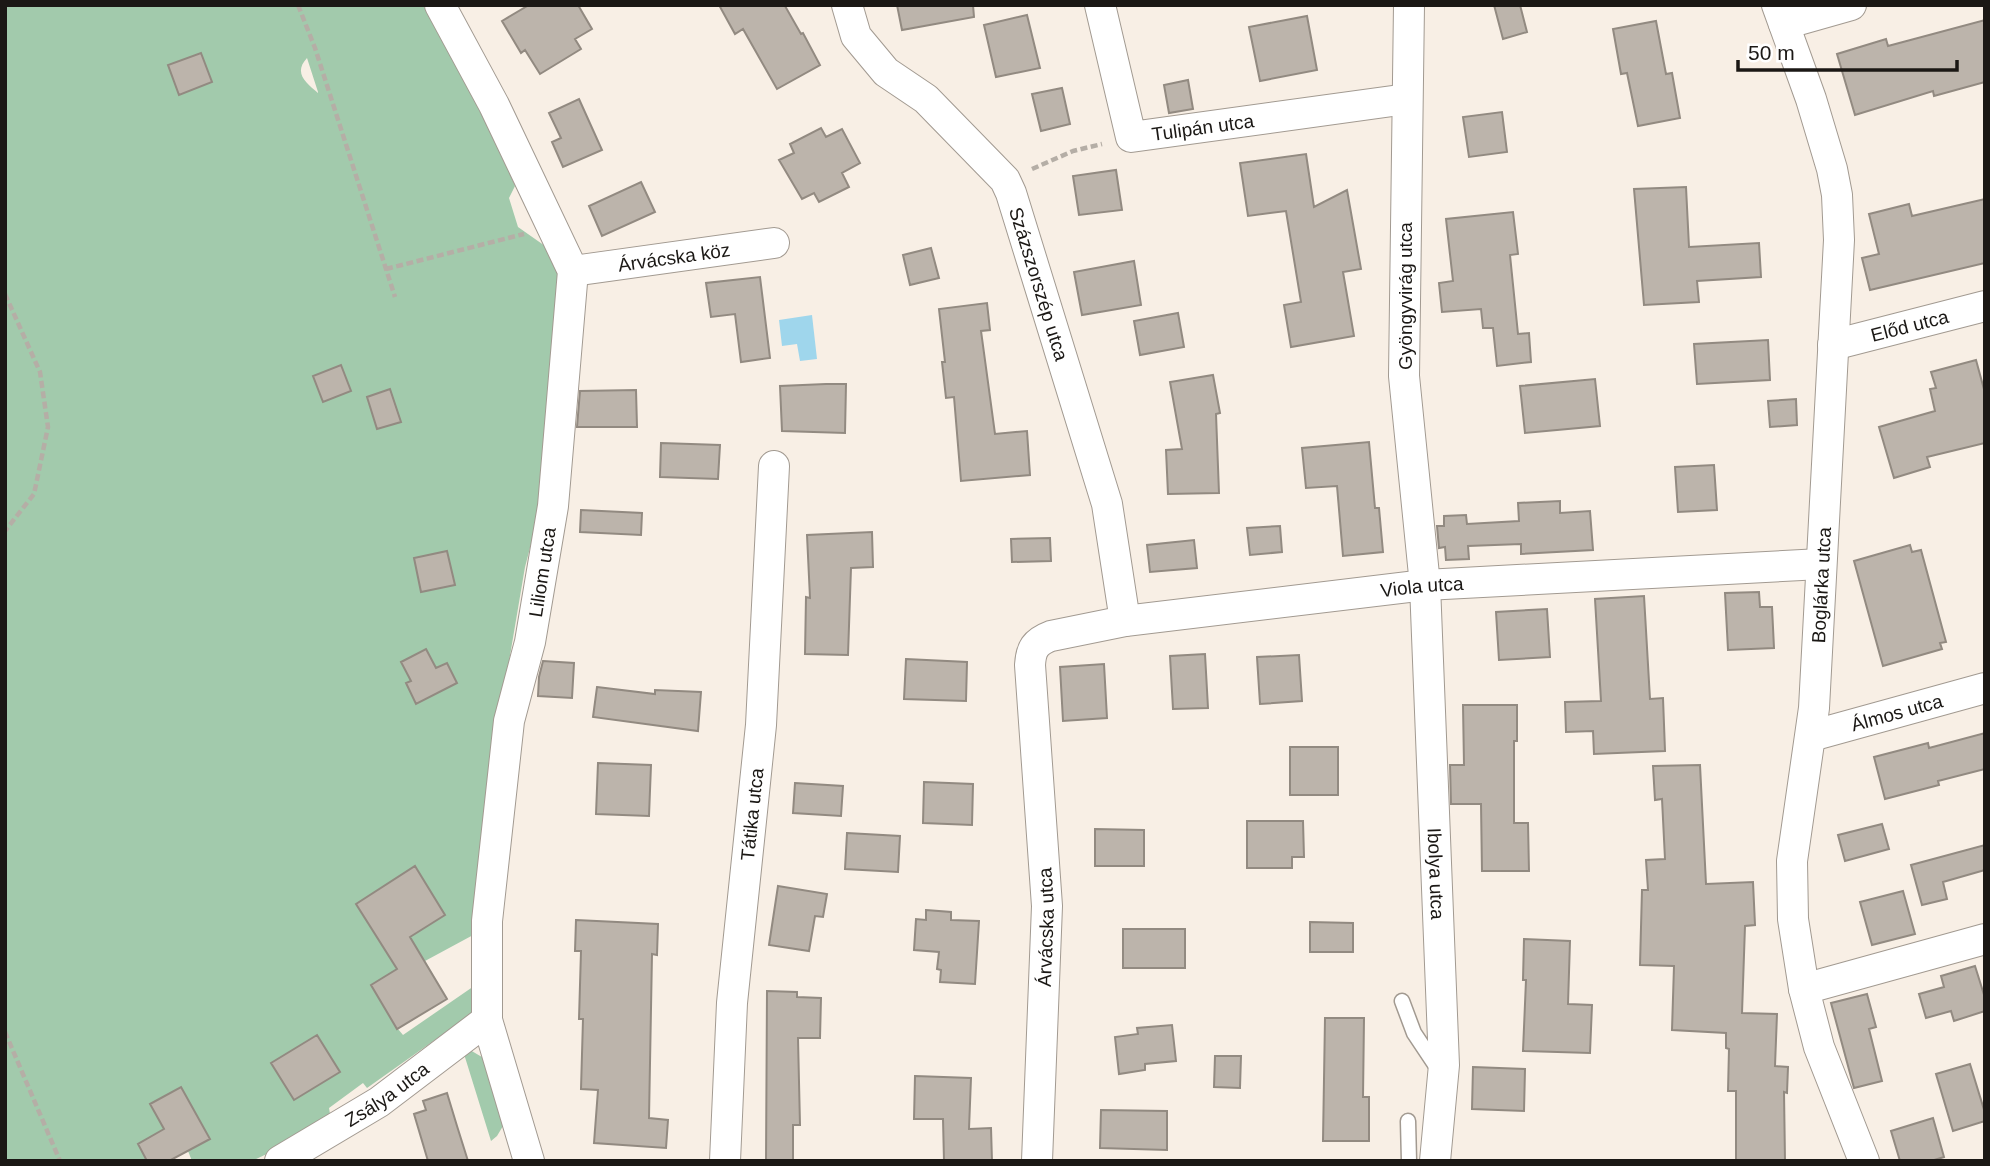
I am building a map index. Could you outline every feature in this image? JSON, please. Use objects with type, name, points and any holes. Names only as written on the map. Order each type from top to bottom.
[{"type":"street","points":[[440,5],[494,105],[573,271]]},
{"type":"street","name":"Százszorszép utca","points":[[847,5],[856,36],[886,72],[926,99],[1005,180],[1011,193],[1107,504],[1125,621]]},
{"type":"street","points":[[1100,5],[1130,137]]},
{"type":"street","name":"Gyöngyvirág utca","points":[[1409,5],[1404,376],[1425,585]]},
{"type":"street","points":[[1781,15],[1851,5]]},
{"type":"street","name":"Boglárka utca","points":[[1781,15],[1822,135],[1837,195],[1839,240],[1811,736],[1792,861],[1793,919],[1804,989],[1819,1047],[1864,1161]]},
{"type":"street","name":"Tulipán utca","points":[[1130,137],[1407,99]]},
{"type":"street","name":"Árvácska köz","points":[[573,271],[774,243]]},
{"type":"street","name":"Liliom utca","points":[[529,1161],[487,1020],[487,921],[509,721],[530,642],[553,506],[573,271]]},
{"type":"street","name":"Előd utca","points":[[1833,345],[1985,306]]},
{"type":"street","name":"Tátika utca","points":[[725,1161],[732,1003],[761,725],[774,466]]},
{"type":"street","name":"Viola utca","points":[[1031,652],[1040,640],[1051,636],[1125,621],[1425,585],[1821,564]]},
{"type":"street","name":"Ibolya utca","points":[[1425,585],[1443,1076],[1434,1161]]},
{"type":"street","name":"Árvácska utca","points":[[1031,652],[1047,906],[1037,1161]]},
{"type":"street","name":"Álmos utca","points":[[1811,736],[1985,688]]},
{"type":"street","points":[[1804,989],[1985,939]]},
{"type":"street","name":"Zsálya utca","points":[[280,1161],[379,1102],[487,1020]]},
{"type":"lane","points":[[1402,1001],[1413,1033],[1443,1076]]},
{"type":"lane","points":[[1408,1121],[1409,1161]]},
{"type":"path","points":[[298,5],[395,297]]},
{"type":"path","name":"Tulipán utca","points":[[1005,180],[1073,151],[1130,137]]},
{"type":"path","points":[[386,269],[552,227]]},
{"type":"path","points":[[5,294],[40,372],[48,427],[34,494],[5,531]]},
{"type":"path","points":[[5,1032],[60,1161]]},
{"type":"green space","points":[[5,5],[423,5],[483,109],[515,186],[509,198],[518,227],[555,253],[564,274],[543,498],[525,567],[496,738],[483,864],[476,878],[475,934],[425,961],[447,999],[398,1029],[403,1035],[477,984],[480,1008],[367,1088],[363,1083],[329,1108],[330,1114],[252,1161],[192,1161],[188,1151],[169,1161],[5,1161]],"holes":[[[307,58],[318,93],[301,73]]]},
{"type":"green space","points":[[470,1050],[487,1060],[506,1121],[491,1141],[464,1054]]},
{"type":"water","points":[[812,315],[817,359],[800,361],[797,344],[782,346],[779,320]]},
{"type":"building","points":[[529,5],[578,5],[592,29],[575,39],[581,49],[540,74],[525,50],[521,53],[502,21]]},
{"type":"building","points":[[719,5],[786,5],[820,65],[777,89],[743,29],[735,34]]},
{"type":"building","points":[[897,5],[973,5],[974,17],[902,30]]},
{"type":"building","points":[[1494,5],[1520,5],[1527,32],[1503,39]]},
{"type":"building","points":[[1027,15],[1040,68],[996,77],[984,25]]},
{"type":"building","points":[[1307,16],[1317,70],[1260,81],[1249,27]]},
{"type":"building","points":[[1985,20],[1985,82],[1934,96],[1933,91],[1855,115],[1837,54],[1886,39],[1888,46]]},
{"type":"building","points":[[1656,21],[1666,74],[1672,73],[1680,118],[1638,126],[1627,73],[1621,74],[1613,29]]},
{"type":"building","points":[[201,53],[212,82],[179,95],[168,65]]},
{"type":"building","points":[[1188,80],[1193,109],[1169,113],[1164,85]]},
{"type":"building","points":[[1062,88],[1070,124],[1041,131],[1032,94]]},
{"type":"building","points":[[579,99],[602,150],[563,167],[552,142],[561,138],[549,113]]},
{"type":"building","points":[[1502,112],[1507,152],[1469,157],[1463,117]]},
{"type":"building","points":[[821,128],[826,137],[842,129],[860,163],[842,173],[849,187],[819,202],[814,193],[802,199],[779,160],[794,153],[790,144]]},
{"type":"building","points":[[1306,154],[1314,207],[1347,190],[1361,269],[1343,272],[1354,336],[1291,347],[1284,305],[1301,302],[1286,211],[1248,216],[1240,163]]},
{"type":"building","points":[[1116,170],[1122,210],[1079,215],[1073,176]]},
{"type":"building","points":[[641,182],[655,212],[602,236],[589,206]]},
{"type":"building","points":[[1686,187],[1689,247],[1759,243],[1761,277],[1697,281],[1699,302],[1644,305],[1634,189]]},
{"type":"building","points":[[1985,199],[1985,263],[1870,290],[1862,258],[1879,254],[1869,214],[1909,204],[1912,216]]},
{"type":"building","points":[[1513,212],[1518,254],[1510,255],[1518,334],[1529,333],[1531,362],[1497,366],[1493,328],[1483,328],[1481,309],[1442,312],[1439,283],[1453,281],[1446,219]]},
{"type":"building","points":[[931,248],[939,278],[910,285],[903,255]]},
{"type":"building","points":[[1134,261],[1141,305],[1082,315],[1074,272]]},
{"type":"building","points":[[760,277],[770,358],[741,362],[735,314],[711,317],[706,283]]},
{"type":"building","points":[[987,303],[990,330],[981,331],[995,434],[1027,431],[1030,475],[961,481],[954,397],[946,398],[939,309]]},
{"type":"building","points":[[1178,313],[1184,347],[1140,355],[1134,321]]},
{"type":"building","points":[[1768,340],[1770,380],[1697,384],[1694,344]]},
{"type":"building","points":[[1976,360],[1985,393],[1985,443],[1927,457],[1930,467],[1894,478],[1879,427],[1935,411],[1930,389],[1936,388],[1931,372]]},
{"type":"building","points":[[341,365],[351,391],[323,402],[313,376]]},
{"type":"building","points":[[1213,375],[1220,413],[1216,414],[1219,493],[1168,494],[1166,450],[1182,449],[1170,382]]},
{"type":"building","points":[[1595,379],[1600,426],[1525,433],[1520,386]]},
{"type":"building","points":[[846,384],[845,433],[782,431],[780,386]]},
{"type":"building","points":[[390,389],[401,422],[377,429],[367,397]]},
{"type":"building","points":[[636,390],[637,427],[577,427],[580,391]]},
{"type":"building","points":[[1796,399],[1797,425],[1770,427],[1768,401]]},
{"type":"building","points":[[1369,442],[1375,508],[1379,508],[1383,552],[1343,556],[1337,486],[1306,488],[1302,448]]},
{"type":"building","points":[[661,443],[720,445],[718,479],[660,477]]},
{"type":"building","points":[[1714,465],[1717,510],[1678,512],[1675,467]]},
{"type":"building","points":[[1560,501],[1560,513],[1590,511],[1593,550],[1521,554],[1521,544],[1468,546],[1469,559],[1446,560],[1445,547],[1439,548],[1437,526],[1444,526],[1444,516],[1466,515],[1467,524],[1519,521],[1518,503]]},
{"type":"building","points":[[581,510],[642,513],[641,535],[580,532]]},
{"type":"building","points":[[1280,526],[1282,552],[1250,555],[1247,528]]},
{"type":"building","points":[[872,532],[873,567],[851,568],[848,655],[805,654],[806,597],[810,598],[807,535]]},
{"type":"building","points":[[1050,538],[1051,561],[1012,562],[1011,539]]},
{"type":"building","points":[[1194,540],[1197,568],[1150,572],[1147,545]]},
{"type":"building","points":[[1910,545],[1912,552],[1921,550],[1946,642],[1940,643],[1942,649],[1883,666],[1854,561]]},
{"type":"building","points":[[447,551],[455,585],[421,592],[414,558]]},
{"type":"building","points":[[1759,592],[1760,607],[1772,607],[1774,648],[1728,650],[1725,593]]},
{"type":"building","points":[[1644,596],[1650,699],[1663,698],[1665,751],[1594,754],[1593,731],[1566,732],[1565,702],[1601,701],[1595,599]]},
{"type":"building","points":[[1547,609],[1550,657],[1499,660],[1496,612]]},
{"type":"building","points":[[426,649],[436,668],[447,663],[457,683],[416,704],[406,683],[411,681],[401,662]]},
{"type":"building","points":[[1205,654],[1208,708],[1173,709],[1170,656]]},
{"type":"building","points":[[1299,655],[1302,701],[1260,704],[1257,657]]},
{"type":"building","points":[[906,659],[967,662],[966,701],[904,699]]},
{"type":"building","points":[[543,661],[574,663],[572,698],[538,696]]},
{"type":"building","points":[[1104,664],[1107,718],[1063,721],[1060,667]]},
{"type":"building","points":[[597,687],[655,694],[655,690],[701,692],[698,731],[593,717]]},
{"type":"building","points":[[1463,705],[1517,705],[1514,823],[1528,823],[1529,871],[1482,871],[1481,804],[1451,804],[1450,765],[1464,765]]},
{"type":"building","points":[[1985,733],[1985,769],[1938,781],[1939,785],[1885,799],[1874,757],[1928,743],[1929,748]]},
{"type":"building","points":[[1290,747],[1338,747],[1338,795],[1290,795]]},
{"type":"building","points":[[598,763],[651,765],[649,816],[596,814]]},
{"type":"building","points":[[1700,765],[1706,884],[1753,882],[1755,925],[1745,926],[1742,1013],[1777,1014],[1775,1066],[1788,1067],[1787,1093],[1784,1092],[1785,1161],[1736,1161],[1736,1091],[1728,1091],[1729,1049],[1726,1048],[1726,1033],[1672,1030],[1674,966],[1640,965],[1642,890],[1648,890],[1646,860],[1665,859],[1662,799],[1655,800],[1653,766]]},
{"type":"building","points":[[924,782],[973,784],[972,825],[923,823]]},
{"type":"building","points":[[795,783],[843,786],[841,816],[793,813]]},
{"type":"building","points":[[1247,821],[1303,821],[1304,857],[1292,857],[1292,868],[1247,868]]},
{"type":"building","points":[[1882,824],[1889,849],[1845,861],[1838,835]]},
{"type":"building","points":[[1095,829],[1144,830],[1144,866],[1095,866]]},
{"type":"building","points":[[847,833],[900,836],[898,872],[845,869]]},
{"type":"building","points":[[1985,845],[1985,870],[1943,882],[1947,899],[1922,905],[1911,865]]},
{"type":"building","points":[[415,866],[445,915],[410,937],[447,999],[397,1029],[371,985],[397,969],[356,904]]},
{"type":"building","points":[[778,886],[827,894],[823,917],[815,916],[809,951],[769,945]]},
{"type":"building","points":[[1903,891],[1915,934],[1872,945],[1860,902]]},
{"type":"building","points":[[926,910],[951,912],[951,920],[979,921],[975,984],[940,982],[941,970],[937,969],[939,952],[914,950],[916,919],[926,920]]},
{"type":"building","points":[[576,920],[658,924],[657,955],[652,954],[649,1118],[668,1120],[666,1148],[594,1143],[598,1090],[581,1089],[581,951],[575,951]]},
{"type":"building","points":[[1310,922],[1353,923],[1353,952],[1310,952]]},
{"type":"building","points":[[1123,929],[1185,929],[1185,968],[1123,968]]},
{"type":"building","points":[[1524,939],[1570,941],[1568,1004],[1592,1005],[1590,1053],[1523,1051],[1526,980],[1523,980]]},
{"type":"building","points":[[1975,966],[1985,998],[1985,1011],[1954,1021],[1951,1011],[1926,1018],[1919,994],[1944,987],[1941,976]]},
{"type":"building","points":[[767,991],[797,992],[797,997],[821,998],[820,1038],[798,1038],[800,1125],[793,1125],[793,1161],[766,1161]]},
{"type":"building","points":[[1867,994],[1876,1027],[1869,1029],[1882,1081],[1854,1088],[1831,1003]]},
{"type":"building","points":[[1325,1018],[1364,1018],[1363,1097],[1369,1097],[1369,1141],[1323,1141]]},
{"type":"building","points":[[1172,1025],[1176,1061],[1145,1064],[1145,1070],[1119,1074],[1115,1037],[1138,1034],[1137,1028]]},
{"type":"building","points":[[317,1035],[340,1072],[294,1100],[271,1063]]},
{"type":"building","points":[[1215,1056],[1241,1056],[1240,1088],[1214,1087]]},
{"type":"building","points":[[1970,1064],[1985,1121],[1953,1131],[1936,1074]]},
{"type":"building","points":[[1473,1067],[1525,1069],[1524,1111],[1472,1109]]},
{"type":"building","points":[[915,1076],[971,1078],[969,1129],[991,1128],[992,1161],[944,1161],[943,1119],[914,1119]]},
{"type":"building","points":[[181,1087],[210,1139],[169,1161],[147,1161],[138,1144],[164,1129],[150,1104]]},
{"type":"building","points":[[447,1093],[468,1161],[428,1161],[414,1114],[426,1110],[423,1101]]},
{"type":"building","points":[[1101,1110],[1167,1111],[1167,1150],[1100,1148]]},
{"type":"building","points":[[1933,1118],[1944,1157],[1931,1161],[1900,1161],[1891,1131]]}]
